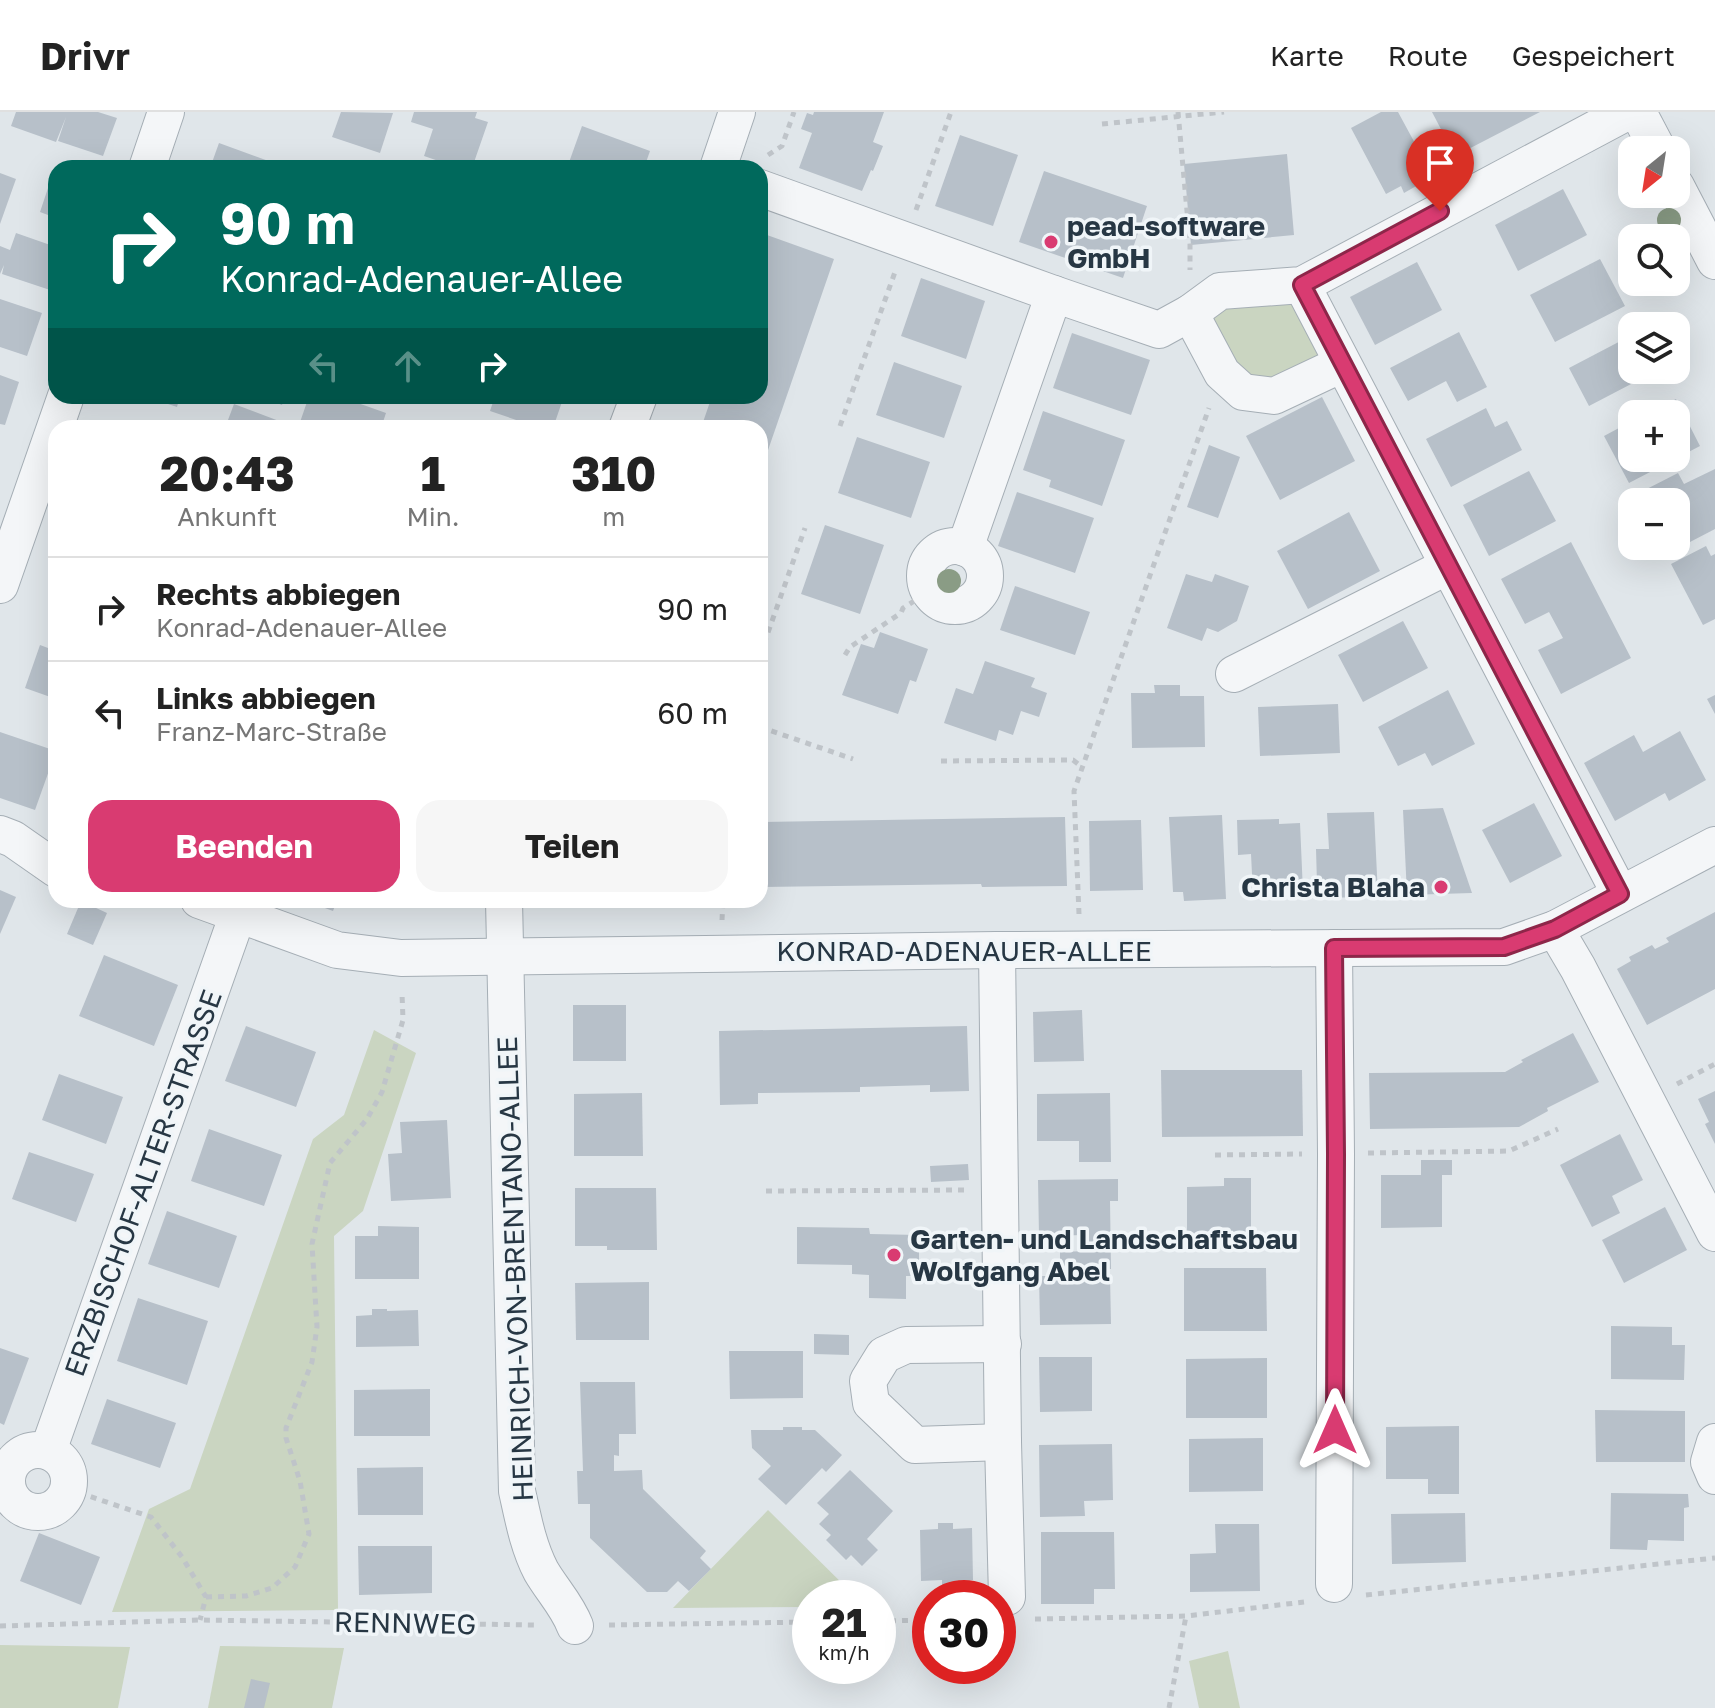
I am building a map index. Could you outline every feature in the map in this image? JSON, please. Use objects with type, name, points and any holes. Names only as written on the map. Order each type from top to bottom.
[{"type":"street","points":[[150,160],[166,112]]},
{"type":"street","points":[[721,160],[737,112]]},
{"type":"street","points":[[768,176],[906,241],[1159,330],[1220,291],[1302,285],[1627,112]]},
{"type":"street","points":[[1638,112],[1651,136]]},
{"type":"street","points":[[1687,208],[1715,261]]},
{"type":"street","points":[[1302,285],[1620,894]]},
{"type":"street","points":[[930,591],[937,600],[956,606],[966,604],[981,591],[985,570],[974,553],[965,548],[1054,294]]},
{"type":"street","points":[[1190,313],[1222,373],[1243,392],[1274,396],[1342,364]]},
{"type":"street","points":[[0,585],[48,448]]},
{"type":"street","points":[[1234,674],[1448,566]]},
{"type":"street","points":[[0,834],[13,839],[48,863]]},
{"type":"street","name":"KONRAD-ADENAUER-ALLEE","points":[[221,908],[337,950],[401,958],[1504,947],[1555,929],[1715,845]]},
{"type":"street","name":"HEINRICH-VON-BRENTANO-ALLEE","points":[[504,908],[517,1491],[525,1531],[541,1571],[569,1611],[575,1626]]},
{"type":"street","name":"ERZBISCHOF-ALTER-STRASSE","points":[[48,1451],[238,914]]},
{"type":"street","points":[[1555,929],[1715,1233]]},
{"type":"street","points":[[1334,948],[1334,1584]]},
{"type":"street","points":[[997,950],[1007,1580]]},
{"type":"street","points":[[1003,1344],[906,1345],[884,1355],[868,1381],[871,1403],[915,1445],[1003,1442]]},
{"type":"street","points":[[1715,1442],[1709,1462],[1715,1476]]},
{"type":"street","points":[[48,1451],[63,1462],[70,1480],[68,1489],[57,1506],[37,1512],[26,1509],[11,1495],[8,1475],[18,1457],[27,1452],[48,1451]]},
{"type":"path","points":[[768,164],[782,146],[794,112]]},
{"type":"path","points":[[840,426],[951,112]]},
{"type":"path","points":[[1102,124],[1178,114],[1224,112]]},
{"type":"path","points":[[1178,114],[1190,244],[1190,313]]},
{"type":"path","points":[[1080,950],[1074,791],[1222,373]]},
{"type":"path","points":[[768,632],[805,528]]},
{"type":"path","points":[[845,655],[850,647],[930,591]]},
{"type":"path","points":[[768,730],[853,759]]},
{"type":"path","points":[[941,761],[1073,760],[1082,767]]},
{"type":"path","points":[[206,1597],[246,1596],[272,1588],[295,1567],[309,1534],[300,1481],[286,1438],[286,1428],[312,1362],[317,1327],[312,1244],[330,1163],[367,1119],[382,1092],[403,1020],[401,958]]},
{"type":"path","points":[[1644,1093],[1660,1085],[1675,1085],[1715,1064]]},
{"type":"path","points":[[1215,1155],[1509,1151],[1558,1129]]},
{"type":"path","points":[[766,1191],[1000,1190]]},
{"type":"path","points":[[68,1489],[151,1517],[182,1557],[206,1597],[200,1620]]},
{"type":"path","points":[[1169,1708],[1186,1616]]},
{"type":"path","name":"RENNWEG","points":[[0,1626],[200,1620],[575,1626],[792,1622]]},
{"type":"green space","points":[[1294,304],[1321,354],[1267,383],[1233,373],[1204,322],[1228,306]]},
{"type":"green space","points":[[374,1030],[416,1053],[363,1211],[334,1236],[338,1610],[112,1612],[149,1509],[190,1489],[313,1139],[344,1115]]},
{"type":"green space","points":[[768,1510],[839,1580],[792,1580],[792,1607],[673,1608]]},
{"type":"green space","points":[[0,1645],[130,1647],[118,1708],[0,1708]]},
{"type":"green space","points":[[220,1646],[344,1648],[332,1708],[208,1708]]},
{"type":"green space","points":[[1228,1651],[1240,1708],[1199,1708],[1189,1661]]},
{"type":"building","points":[[16,112],[98,112],[117,118],[103,156],[58,141],[66,117],[56,142],[11,126]]},
{"type":"building","points":[[341,112],[393,113],[380,153],[332,137]]},
{"type":"building","points":[[414,112],[477,112],[475,118],[488,122],[475,160],[436,160],[424,156],[433,129],[411,122]]},
{"type":"building","points":[[814,112],[884,112],[873,142],[883,146],[862,191],[799,168],[812,133],[801,129],[807,113],[813,115]]},
{"type":"building","points":[[1381,112],[1398,112],[1430,171],[1415,178],[1418,185],[1404,193],[1401,186],[1386,194],[1351,128]]},
{"type":"building","points":[[1432,112],[1540,112],[1455,156]]},
{"type":"building","points":[[582,126],[650,151],[647,160],[570,160]]},
{"type":"building","points":[[960,135],[1018,155],[993,226],[935,206]]},
{"type":"building","points":[[219,143],[266,160],[213,160]]},
{"type":"building","points":[[1287,154],[1294,235],[1191,245],[1184,164]]},
{"type":"building","points":[[1044,171],[1147,206],[1123,278],[1019,242]]},
{"type":"building","points":[[0,173],[16,179],[0,224]]},
{"type":"building","points":[[48,188],[48,215],[40,212]]},
{"type":"building","points":[[1563,189],[1587,235],[1518,271],[1495,225]]},
{"type":"building","points":[[16,233],[48,244],[48,289],[2,274],[4,265],[0,274],[0,246],[10,250]]},
{"type":"building","points":[[768,235],[834,259],[768,450],[768,420],[704,420],[709,404],[768,404]]},
{"type":"building","points":[[1600,259],[1625,306],[1555,342],[1530,295]]},
{"type":"building","points":[[1417,262],[1442,310],[1375,345],[1350,297]]},
{"type":"building","points":[[921,278],[985,301],[966,359],[901,336]]},
{"type":"building","points":[[0,299],[42,313],[27,356],[0,347]]},
{"type":"building","points":[[1459,332],[1487,387],[1457,402],[1446,381],[1408,401],[1390,368]]},
{"type":"building","points":[[1072,333],[1150,360],[1131,415],[1053,388]]},
{"type":"building","points":[[1618,342],[1618,384],[1631,384],[1589,406],[1569,368]]},
{"type":"building","points":[[894,362],[962,386],[944,438],[876,415]]},
{"type":"building","points":[[0,375],[19,382],[5,425],[0,424]]},
{"type":"building","points":[[1322,397],[1355,461],[1280,500],[1246,436]]},
{"type":"building","points":[[234,404],[276,420],[228,420]]},
{"type":"building","points":[[306,404],[361,404],[386,413],[384,420],[301,420]]},
{"type":"building","points":[[492,404],[561,404],[556,420],[516,420],[490,411]]},
{"type":"building","points":[[1486,408],[1495,427],[1507,421],[1522,450],[1451,487],[1426,439]]},
{"type":"building","points":[[1043,411],[1125,440],[1102,506],[1049,487],[1051,480],[1023,470]]},
{"type":"building","points":[[1690,426],[1700,446],[1690,451]]},
{"type":"building","points":[[1618,428],[1618,462],[1604,436]]},
{"type":"building","points":[[857,437],[930,462],[911,518],[838,493]]},
{"type":"building","points":[[1209,445],[1240,457],[1218,518],[1187,507]]},
{"type":"building","points":[[1715,469],[1715,529],[1690,542],[1690,488],[1649,488],[1678,473],[1684,484]]},
{"type":"building","points":[[1529,471],[1556,521],[1489,556],[1463,505]]},
{"type":"building","points":[[1623,472],[1650,472],[1629,483]]},
{"type":"building","points":[[1017,492],[1094,518],[1075,573],[998,546]]},
{"type":"building","points":[[1349,512],[1380,571],[1308,609],[1277,551]]},
{"type":"building","points":[[825,525],[884,545],[860,614],[801,594]]},
{"type":"building","points":[[1571,542],[1631,658],[1561,694],[1538,650],[1563,638],[1549,612],[1525,624],[1501,579]]},
{"type":"building","points":[[1706,546],[1711,556],[1715,554],[1715,619],[1703,625],[1671,564],[1690,560],[1690,554]]},
{"type":"building","points":[[1186,574],[1212,582],[1215,574],[1249,586],[1237,621],[1218,632],[1207,628],[1202,641],[1167,628]]},
{"type":"building","points":[[1015,586],[1090,612],[1075,655],[1000,630]]},
{"type":"building","points":[[1403,621],[1428,668],[1363,702],[1338,655]]},
{"type":"building","points":[[880,632],[928,649],[916,682],[910,680],[898,714],[842,695],[861,644],[874,648]]},
{"type":"building","points":[[40,645],[48,648],[48,696],[25,688]]},
{"type":"building","points":[[985,661],[1035,678],[1031,687],[1047,693],[1039,717],[1021,711],[1013,735],[999,730],[996,741],[944,723],[956,688],[973,694]]},
{"type":"building","points":[[1154,685],[1180,685],[1180,696],[1204,696],[1205,747],[1132,748],[1131,693],[1155,693]]},
{"type":"building","points":[[1448,690],[1475,744],[1432,766],[1425,753],[1398,766],[1378,727]]},
{"type":"building","points":[[1715,695],[1715,714],[1707,699]]},
{"type":"building","points":[[1338,704],[1340,753],[1260,756],[1258,707]]},
{"type":"building","points":[[1680,731],[1706,780],[1669,801],[1665,793],[1615,821],[1584,763],[1634,735],[1643,752]]},
{"type":"building","points":[[0,732],[48,748],[48,773],[35,810],[0,798]]},
{"type":"building","points":[[1534,803],[1562,856],[1510,883],[1482,830]]},
{"type":"building","points":[[1443,808],[1472,893],[1407,895],[1403,810]]},
{"type":"building","points":[[1374,812],[1378,896],[1331,898],[1330,884],[1317,884],[1316,849],[1329,849],[1327,813]]},
{"type":"building","points":[[1222,815],[1226,899],[1184,901],[1183,892],[1173,892],[1169,817]]},
{"type":"building","points":[[1065,817],[1067,886],[768,887],[768,822]]},
{"type":"building","points":[[1279,819],[1279,824],[1300,823],[1303,892],[1253,894],[1251,854],[1238,855],[1237,820]]},
{"type":"building","points":[[1141,820],[1143,890],[1090,891],[1089,821]]},
{"type":"building","points":[[0,890],[16,897],[0,934]]},
{"type":"building","points":[[78,908],[96,908],[107,913],[93,945],[67,934]]},
{"type":"building","points":[[1715,912],[1715,989],[1647,1025],[1617,969],[1631,961],[1629,957],[1652,945],[1655,949],[1669,942],[1666,938]]},
{"type":"building","points":[[104,955],[178,985],[154,1046],[79,1016]]},
{"type":"building","points":[[573,1005],[626,1005],[626,1061],[573,1061]]},
{"type":"building","points":[[1082,1010],[1084,1061],[1034,1062],[1033,1012]]},
{"type":"building","points":[[246,1026],[316,1052],[296,1107],[225,1081]]},
{"type":"building","points":[[967,1026],[969,1091],[930,1092],[930,1085],[860,1087],[860,1092],[758,1093],[758,1104],[720,1105],[719,1031]]},
{"type":"building","points":[[1573,1033],[1599,1082],[1547,1108],[1548,1111],[1519,1127],[1370,1129],[1369,1073],[1505,1072],[1523,1062],[1521,1060]]},
{"type":"building","points":[[1161,1070],[1302,1070],[1303,1136],[1162,1137]]},
{"type":"building","points":[[59,1074],[123,1097],[106,1144],[42,1120]]},
{"type":"building","points":[[1715,1091],[1715,1144],[1698,1099]]},
{"type":"building","points":[[642,1093],[643,1156],[574,1156],[574,1094]]},
{"type":"building","points":[[1110,1093],[1111,1162],[1079,1162],[1079,1141],[1037,1141],[1037,1094]]},
{"type":"building","points":[[447,1120],[451,1198],[391,1201],[388,1154],[402,1153],[400,1122]]},
{"type":"building","points":[[209,1129],[282,1155],[264,1206],[191,1181]]},
{"type":"building","points":[[1620,1134],[1643,1180],[1612,1196],[1620,1213],[1592,1227],[1560,1165]]},
{"type":"building","points":[[29,1152],[94,1174],[76,1222],[12,1199]]},
{"type":"building","points":[[1421,1160],[1452,1160],[1452,1175],[1442,1175],[1442,1227],[1381,1228],[1381,1175],[1421,1175]]},
{"type":"building","points":[[968,1164],[969,1180],[931,1182],[930,1166]]},
{"type":"building","points":[[1224,1178],[1251,1178],[1251,1235],[1187,1235],[1187,1187],[1224,1186]]},
{"type":"building","points":[[1118,1179],[1118,1201],[1110,1201],[1111,1269],[1060,1270],[1060,1252],[1087,1251],[1086,1235],[1039,1236],[1038,1180]]},
{"type":"building","points":[[575,1188],[656,1188],[657,1250],[607,1250],[607,1246],[575,1246]]},
{"type":"building","points":[[1665,1207],[1687,1250],[1624,1283],[1602,1240]]},
{"type":"building","points":[[167,1211],[237,1236],[219,1288],[148,1264]]},
{"type":"building","points":[[378,1226],[419,1227],[419,1279],[355,1279],[355,1236],[378,1236]]},
{"type":"building","points":[[797,1227],[869,1228],[870,1234],[919,1235],[919,1276],[906,1276],[906,1299],[869,1298],[869,1275],[852,1274],[852,1265],[797,1264]]},
{"type":"building","points":[[1184,1268],[1266,1268],[1267,1331],[1184,1331]]},
{"type":"building","points":[[1039,1276],[1110,1276],[1111,1324],[1040,1325]]},
{"type":"building","points":[[649,1282],[649,1340],[576,1340],[575,1283]]},
{"type":"building","points":[[138,1298],[208,1321],[187,1385],[117,1361]]},
{"type":"building","points":[[372,1309],[418,1310],[419,1346],[356,1347],[356,1316],[372,1315]]},
{"type":"building","points":[[1611,1326],[1672,1327],[1672,1345],[1685,1345],[1684,1380],[1611,1379]]},
{"type":"building","points":[[814,1334],[849,1335],[849,1355],[814,1354]]},
{"type":"building","points":[[0,1348],[29,1358],[4,1425],[0,1423]]},
{"type":"building","points":[[729,1351],[803,1351],[803,1398],[730,1399]]},
{"type":"building","points":[[1039,1357],[1092,1357],[1092,1411],[1040,1412]]},
{"type":"building","points":[[1267,1358],[1267,1418],[1186,1418],[1186,1359]]},
{"type":"building","points":[[580,1382],[635,1382],[636,1434],[619,1434],[619,1456],[614,1455],[614,1471],[642,1470],[643,1489],[706,1551],[700,1558],[711,1569],[689,1591],[678,1581],[667,1592],[647,1592],[590,1538],[590,1504],[578,1504],[577,1471],[583,1471]]},
{"type":"building","points":[[430,1389],[430,1436],[354,1436],[354,1390]]},
{"type":"building","points":[[107,1399],[176,1423],[160,1468],[91,1444]]},
{"type":"building","points":[[1595,1410],[1685,1411],[1685,1462],[1596,1462]]},
{"type":"building","points":[[1459,1426],[1459,1494],[1428,1494],[1428,1479],[1386,1479],[1386,1427]]},
{"type":"building","points":[[783,1427],[815,1430],[842,1455],[826,1472],[822,1468],[786,1505],[758,1479],[771,1466],[752,1448],[751,1430],[783,1430]]},
{"type":"building","points":[[1263,1438],[1263,1491],[1189,1492],[1189,1439]]},
{"type":"building","points":[[1112,1444],[1113,1500],[1084,1501],[1085,1516],[1040,1517],[1039,1445]]},
{"type":"building","points":[[423,1467],[423,1515],[358,1515],[357,1468]]},
{"type":"building","points":[[850,1470],[893,1511],[867,1539],[878,1550],[862,1566],[851,1555],[846,1560],[826,1540],[831,1535],[819,1524],[829,1514],[817,1503]]},
{"type":"building","points":[[1611,1493],[1688,1494],[1689,1507],[1684,1508],[1684,1541],[1648,1540],[1647,1550],[1610,1549]]},
{"type":"building","points":[[1465,1513],[1466,1562],[1392,1564],[1391,1514]]},
{"type":"building","points":[[938,1523],[953,1523],[953,1529],[972,1528],[973,1580],[921,1580],[920,1530],[938,1529]]},
{"type":"building","points":[[1215,1524],[1259,1524],[1260,1591],[1190,1592],[1190,1554],[1216,1553]]},
{"type":"building","points":[[1041,1532],[1114,1532],[1115,1589],[1094,1589],[1094,1604],[1041,1604]]},
{"type":"building","points":[[39,1533],[100,1557],[81,1605],[20,1581]]},
{"type":"building","points":[[358,1546],[432,1546],[432,1593],[359,1595]]},
{"type":"building","points":[[251,1679],[270,1683],[264,1708],[244,1708]]},
{"type":"place","name":"pead-software GmbH","points":[[1051,242]]},
{"type":"place","name":"Christa Blaha","points":[[1441,887]]},
{"type":"place","name":"Garten- und Landschaftsbau Wolfgang Abel","points":[[894,1255]]},
{"type":"route","points":[[1335,1430],[1334,948],[1504,947],[1555,929],[1620,894],[1302,285],[1440,211]]}]
